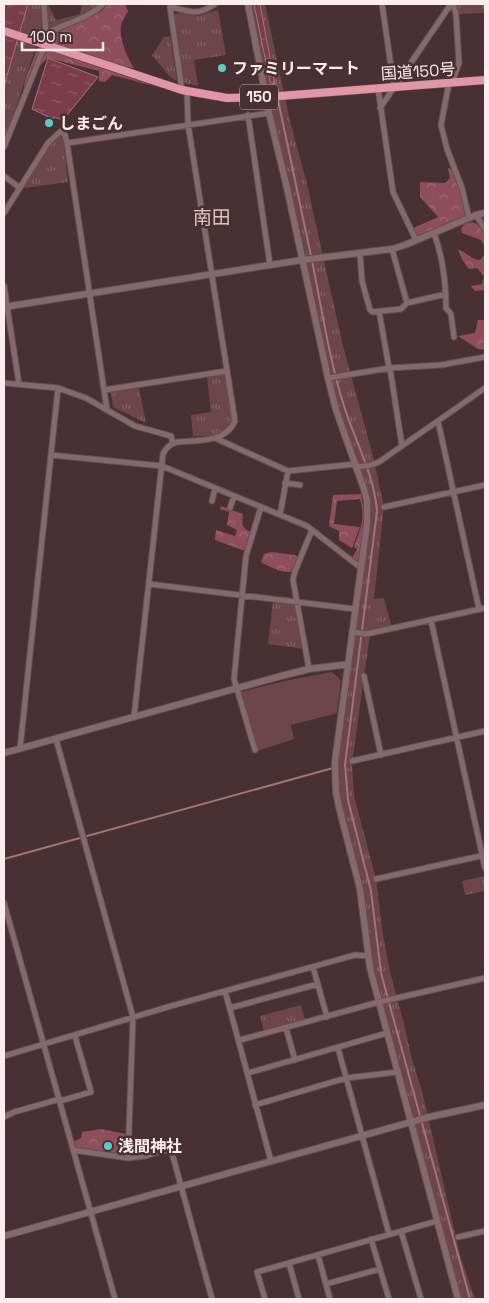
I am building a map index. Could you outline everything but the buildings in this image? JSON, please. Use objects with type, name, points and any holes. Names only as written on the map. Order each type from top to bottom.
[{"type":"highway","name":"国道150号","points":[[4,31],[184,91],[226,98],[267,97],[485,80]]},
{"type":"street","points":[[4,147],[46,34],[44,4]]},
{"type":"street","points":[[46,34],[94,11],[103,4]]},
{"type":"street","points":[[134,717],[163,454],[165,449],[173,443],[222,436],[229,432],[235,421],[170,7],[196,12],[204,11],[215,4]]},
{"type":"street","points":[[248,4],[269,113],[336,410],[367,501],[367,524],[355,609],[354,632],[335,762],[338,807],[360,889],[368,956],[458,1299]]},
{"type":"street","points":[[382,4],[394,87]]},
{"type":"street","points":[[380,108],[452,4]]},
{"type":"street","points":[[452,4],[456,14],[459,63],[450,82],[441,125],[447,149],[473,217],[485,229]]},
{"type":"street","points":[[378,88],[393,192],[416,240]]},
{"type":"street","points":[[67,143],[269,113]]},
{"type":"street","points":[[248,116],[270,265]]},
{"type":"street","points":[[4,213],[48,143],[61,131],[65,135],[67,143],[108,410]]},
{"type":"street","points":[[4,176],[20,188]]},
{"type":"street","points":[[5,306],[302,260],[392,249],[485,213]]},
{"type":"street","points":[[434,233],[441,252],[446,308],[451,314],[454,337]]},
{"type":"street","points":[[392,249],[407,303]]},
{"type":"street","points":[[360,253],[362,281],[370,310],[373,312],[400,309],[407,303],[446,294]]},
{"type":"street","points":[[4,286],[5,306],[19,384]]},
{"type":"street","points":[[379,311],[402,446]]},
{"type":"street","points":[[329,378],[390,368],[441,365],[485,357]]},
{"type":"street","points":[[104,390],[227,370]]},
{"type":"street","points":[[4,383],[58,388],[86,398],[135,426],[171,436],[173,443]]},
{"type":"street","points":[[20,749],[58,388]]},
{"type":"street","points":[[215,438],[288,471],[371,465],[379,462],[485,388]]},
{"type":"street","points":[[354,632],[366,634],[482,609],[438,421]]},
{"type":"street","points":[[51,455],[162,466],[307,526],[361,568]]},
{"type":"street","points":[[280,515],[288,471]]},
{"type":"street","points":[[278,481],[300,485]]},
{"type":"street","points":[[384,507],[485,485]]},
{"type":"street","points":[[212,501],[215,488]]},
{"type":"street","points":[[230,508],[234,496]]},
{"type":"street","points":[[255,750],[234,679],[246,556],[261,507]]},
{"type":"street","points":[[309,669],[294,587],[295,571],[312,530]]},
{"type":"street","points":[[149,584],[355,609]]},
{"type":"street","points":[[431,620],[484,856],[485,868]]},
{"type":"street","points":[[4,753],[309,669],[348,665]]},
{"type":"street","points":[[364,676],[381,755]]},
{"type":"street","points":[[352,761],[485,731]]},
{"type":"street","points":[[56,739],[133,1017],[128,1158]]},
{"type":"street","points":[[376,880],[484,856]]},
{"type":"street","points":[[4,903],[115,1299]]},
{"type":"street","points":[[4,1056],[133,1017],[355,955],[368,956]]},
{"type":"street","points":[[313,967],[327,1016]]},
{"type":"street","points":[[240,1040],[381,1002],[485,978]]},
{"type":"street","points":[[230,1008],[318,984]]},
{"type":"street","points":[[225,991],[240,1040],[255,1105],[271,1161]]},
{"type":"street","points":[[286,1028],[295,1060]]},
{"type":"street","points":[[248,1073],[387,1033]]},
{"type":"street","points":[[4,1117],[14,1112],[91,1092],[75,1036]]},
{"type":"street","points":[[338,1048],[389,1234]]},
{"type":"street","points":[[255,1105],[346,1078],[398,1072]]},
{"type":"street","points":[[4,1236],[412,1122],[485,1105]]},
{"type":"street","points":[[73,1150],[128,1158],[145,1156],[166,1150],[172,1154],[212,1299]]},
{"type":"street","points":[[265,1299],[257,1272],[437,1221]]},
{"type":"street","points":[[401,1231],[421,1299]]},
{"type":"street","points":[[458,1237],[485,1231]]},
{"type":"street","points":[[371,1239],[389,1299]]},
{"type":"street","points":[[318,1255],[330,1299]]},
{"type":"street","points":[[289,1263],[299,1299]]},
{"type":"street","points":[[326,1284],[380,1269]]},
{"type":"green space","points":[[4,4],[41,4],[42,26],[4,145]]},
{"type":"green space","points":[[45,4],[48,4],[56,20],[80,14],[82,4],[100,4],[92,11],[50,29],[47,28]]},
{"type":"green space","points":[[107,4],[125,4],[128,11],[122,22],[121,33],[126,52],[134,68],[117,66],[86,53],[62,47],[51,42],[48,37],[102,11]]},
{"type":"green space","points":[[248,4],[265,4],[290,121],[307,184],[342,342],[374,460],[384,507],[374,599],[384,598],[392,629],[370,634],[352,764],[354,796],[376,879],[390,972],[422,1091],[460,1255],[475,1299],[458,1299],[369,958],[363,889],[336,787],[340,728],[367,499],[334,393]]},
{"type":"green space","points":[[453,4],[485,4],[485,13],[456,14]]},
{"type":"green space","points":[[218,10],[226,55],[194,60],[198,86],[184,83],[174,14],[198,16]]},
{"type":"green space","points":[[170,36],[177,81],[170,77],[152,55],[164,37]]},
{"type":"green space","points":[[38,47],[158,87],[112,75],[105,82],[99,81],[99,71],[48,58],[32,76],[22,101],[25,80]]},
{"type":"green space","points":[[63,132],[68,182],[24,188],[44,150]]},
{"type":"green space","points":[[448,168],[455,170],[460,183],[467,219],[416,240],[411,229],[438,217],[420,197],[420,182],[445,183],[450,178]]},
{"type":"green space","points":[[472,222],[483,228],[485,247],[481,240],[462,233],[461,228],[465,224]]},
{"type":"green space","points":[[458,250],[480,260],[485,254],[485,290],[475,291],[471,286],[482,284],[484,276],[477,268],[469,269]]},
{"type":"green space","points":[[478,320],[485,320],[485,350],[478,349],[458,336],[475,333]]},
{"type":"green space","points":[[228,373],[235,421],[226,433],[215,436],[193,436],[191,415],[211,412],[207,377]]},
{"type":"green space","points":[[139,388],[146,423],[113,407],[111,392]]},
{"type":"green space","points":[[361,494],[366,524],[359,562],[352,558],[357,549],[354,547],[360,529],[362,519],[360,499],[337,501],[334,524],[360,527],[352,548],[339,540],[339,531],[329,526],[333,495]]},
{"type":"green space","points":[[221,506],[243,514],[243,525],[245,529],[251,532],[245,551],[215,540],[216,530],[235,536],[237,530],[227,525],[229,512],[220,509]]},
{"type":"green space","points":[[271,552],[295,555],[298,558],[295,571],[282,571],[261,562],[264,554]]},
{"type":"green space","points":[[273,601],[297,602],[303,649],[268,644]]},
{"type":"green space","points":[[332,672],[341,680],[337,713],[291,725],[294,739],[257,751],[240,692]]},
{"type":"green space","points":[[485,876],[485,891],[465,895],[462,881]]},
{"type":"green space","points":[[301,1005],[305,1020],[264,1031],[260,1016]]},
{"type":"green space","points":[[101,1129],[126,1134],[129,1140],[128,1158],[76,1150],[73,1142],[81,1138],[82,1132]]},
{"type":"water","points":[[4,4],[28,4],[4,86]]},
{"type":"water","points":[[254,4],[260,4],[275,85],[270,82]]},
{"type":"water","points":[[48,58],[98,77],[63,120],[54,117],[53,119],[32,109]]},
{"type":"waterway","points":[[274,82],[277,95]]},
{"type":"waterway","points":[[278,100],[311,256]]},
{"type":"waterway","points":[[312,261],[339,388],[348,419],[368,471],[377,511],[345,765],[348,800],[371,891],[381,973],[470,1299]]},
{"type":"waterway","points":[[4,859],[333,768]]},
{"type":"place","name":"ファミリーマート","points":[[222,68]]},
{"type":"place","name":"しまごん","points":[[49,123]]},
{"type":"place","name":"浅間神社","points":[[108,1146]]},
{"type":"district","name":"南田","points":[[212,217]]}]
